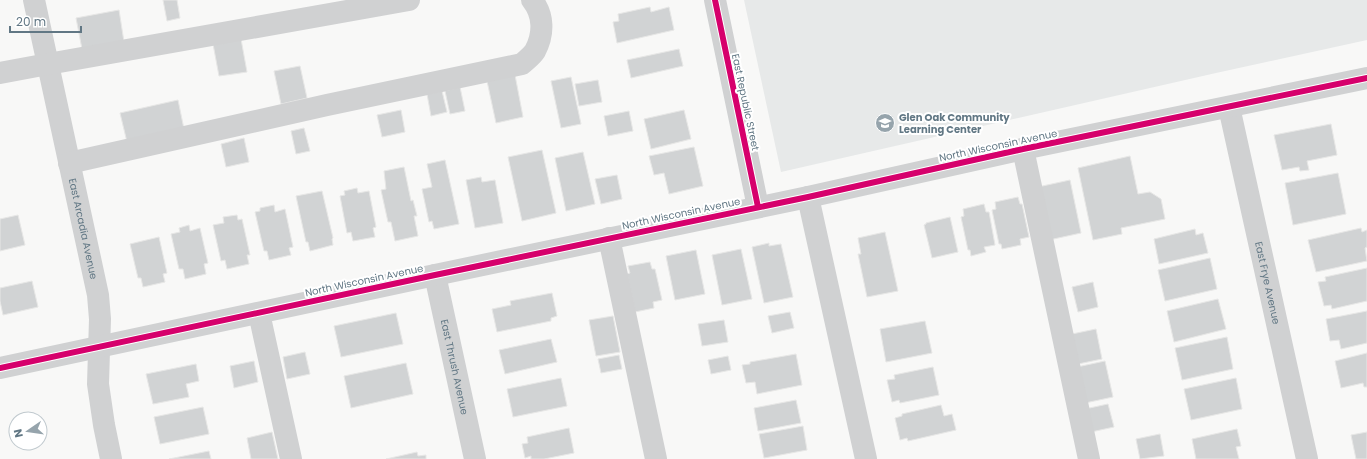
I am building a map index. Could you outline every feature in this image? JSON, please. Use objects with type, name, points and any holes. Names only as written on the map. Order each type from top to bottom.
[{"type":"street","name":"East Arcadia Avenue","points":[[34,0],[100,307],[98,374],[104,425],[111,459]]},
{"type":"street","points":[[0,73],[409,0]]},
{"type":"street","points":[[69,163],[327,105],[522,64],[535,52],[542,31],[541,16],[537,6],[532,0]]},
{"type":"street","name":"East Republic Street","points":[[715,0],[758,207]]},
{"type":"street","name":"North Wisconsin Avenue","points":[[0,368],[435,274],[808,197],[1023,149],[1367,78]]},
{"type":"street","name":"East Frye Avenue","points":[[1229,107],[1307,459]]},
{"type":"street","points":[[1023,149],[1089,459]]},
{"type":"street","points":[[808,197],[866,459]]},
{"type":"street","points":[[609,238],[656,459]]},
{"type":"street","name":"East Thrush Avenue","points":[[435,274],[475,459]]},
{"type":"street","points":[[259,313],[291,459]]},
{"type":"shaded area","name":"Glen Oak Community Learning Center","points":[[744,0],[1367,0],[1367,40],[781,172]]},
{"type":"building","points":[[163,0],[177,0],[180,18],[167,21]]},
{"type":"building","points":[[650,7],[651,12],[669,7],[674,30],[617,43],[613,22],[619,21],[618,14]]},
{"type":"building","points":[[119,10],[124,42],[82,49],[76,18]]},
{"type":"building","points":[[241,39],[247,72],[219,76],[213,44]]},
{"type":"building","points":[[679,49],[683,66],[631,78],[627,60]]},
{"type":"building","points":[[300,66],[307,98],[281,104],[274,71]]},
{"type":"building","points":[[515,75],[523,117],[496,123],[487,81]]},
{"type":"building","points":[[571,77],[581,124],[561,128],[551,81]]},
{"type":"building","points":[[598,80],[602,102],[579,106],[575,84]]},
{"type":"building","points":[[460,87],[465,111],[450,114],[445,91]]},
{"type":"building","points":[[442,91],[447,112],[431,116],[427,94]]},
{"type":"building","points":[[178,100],[184,129],[127,142],[120,113]]},
{"type":"building","points":[[401,110],[405,132],[382,137],[377,115]]},
{"type":"building","points":[[684,110],[691,139],[651,149],[644,119]]},
{"type":"building","points":[[629,111],[633,131],[608,136],[604,116]]},
{"type":"building","points":[[1331,124],[1337,155],[1307,161],[1309,170],[1300,171],[1299,167],[1282,170],[1274,135]]},
{"type":"building","points":[[304,128],[310,151],[296,154],[291,131]]},
{"type":"building","points":[[244,138],[249,162],[226,167],[221,144]]},
{"type":"building","points":[[694,147],[703,186],[669,194],[664,173],[654,175],[649,156]]},
{"type":"building","points":[[542,150],[556,213],[522,221],[508,157]]},
{"type":"building","points":[[583,152],[595,204],[566,211],[555,158]]},
{"type":"building","points":[[1130,156],[1138,194],[1150,192],[1161,199],[1165,219],[1121,228],[1122,234],[1093,240],[1078,168]]},
{"type":"building","points":[[445,160],[459,224],[434,229],[432,221],[429,222],[422,189],[432,187],[427,164]]},
{"type":"building","points":[[404,167],[411,201],[413,200],[417,216],[414,216],[418,236],[395,241],[391,222],[388,222],[381,190],[386,189],[384,171]]},
{"type":"building","points":[[1338,173],[1346,214],[1293,225],[1285,183]]},
{"type":"building","points":[[617,175],[622,199],[601,204],[595,179]]},
{"type":"building","points":[[481,177],[482,182],[495,180],[503,223],[475,228],[466,180]]},
{"type":"building","points":[[1070,180],[1081,233],[1049,240],[1038,187]]},
{"type":"building","points":[[357,188],[358,193],[369,191],[376,227],[373,228],[375,237],[353,241],[351,232],[347,233],[340,196],[345,195],[344,191]]},
{"type":"building","points":[[322,191],[333,238],[333,245],[310,251],[308,242],[306,242],[296,196]]},
{"type":"building","points":[[1018,197],[1020,204],[1022,204],[1029,237],[1020,239],[1021,245],[1002,249],[1001,244],[999,244],[992,210],[996,209],[995,202]]},
{"type":"building","points":[[984,204],[986,212],[989,212],[995,245],[984,247],[986,252],[971,256],[970,250],[968,250],[961,217],[964,216],[963,209]]},
{"type":"building","points":[[274,205],[275,212],[285,209],[293,247],[289,248],[291,255],[269,260],[267,251],[264,251],[255,212],[260,211],[260,208]]},
{"type":"building","points":[[18,215],[25,245],[0,251],[0,219]]},
{"type":"building","points":[[237,215],[238,220],[242,219],[250,255],[247,255],[249,264],[227,269],[225,260],[221,261],[213,225],[224,223],[223,217]]},
{"type":"building","points":[[950,217],[958,252],[932,258],[924,225],[926,223]]},
{"type":"building","points":[[189,225],[190,231],[200,228],[208,263],[204,264],[206,274],[185,279],[183,269],[179,269],[171,234],[180,232],[179,228]]},
{"type":"building","points":[[1361,228],[1362,232],[1367,230],[1367,247],[1365,248],[1367,261],[1316,272],[1308,240]]},
{"type":"building","points":[[1195,229],[1196,235],[1203,233],[1208,253],[1159,264],[1154,239]]},
{"type":"building","points":[[885,232],[898,291],[867,297],[858,254],[861,254],[858,238]]},
{"type":"building","points":[[159,237],[167,273],[163,274],[165,282],[143,287],[141,278],[138,278],[130,244]]},
{"type":"building","points":[[769,243],[769,246],[781,244],[793,297],[764,303],[752,247]]},
{"type":"building","points":[[741,249],[752,299],[722,305],[712,255]]},
{"type":"building","points":[[696,250],[705,294],[675,300],[666,256]]},
{"type":"building","points":[[1210,258],[1217,289],[1165,301],[1158,270]]},
{"type":"building","points":[[650,262],[652,269],[655,269],[662,300],[653,302],[654,308],[635,312],[627,274],[630,273],[628,266]]},
{"type":"building","points":[[1367,268],[1367,301],[1332,309],[1331,305],[1324,306],[1318,282],[1326,281],[1325,277]]},
{"type":"building","points":[[32,281],[38,307],[3,315],[0,301],[0,288]]},
{"type":"building","points":[[1093,282],[1098,307],[1078,312],[1072,287]]},
{"type":"building","points":[[552,293],[557,316],[551,318],[551,321],[497,332],[492,309],[511,305],[510,301]]},
{"type":"building","points":[[1218,299],[1226,329],[1174,342],[1167,311]]},
{"type":"building","points":[[1367,311],[1367,343],[1341,349],[1339,340],[1330,341],[1326,319]]},
{"type":"building","points":[[790,312],[794,328],[772,333],[768,316]]},
{"type":"building","points":[[396,313],[403,344],[341,357],[334,326]]},
{"type":"building","points":[[613,316],[620,352],[596,356],[589,320]]},
{"type":"building","points":[[724,320],[728,342],[702,346],[698,324]]},
{"type":"building","points":[[925,321],[932,353],[886,362],[880,329]]},
{"type":"building","points":[[1096,329],[1102,359],[1078,364],[1072,334]]},
{"type":"building","points":[[1227,337],[1233,369],[1182,380],[1175,348]]},
{"type":"building","points":[[551,339],[557,362],[505,374],[499,350]]},
{"type":"building","points":[[305,352],[310,374],[287,379],[283,357]]},
{"type":"building","points":[[1367,353],[1367,387],[1364,387],[1363,383],[1341,388],[1335,361]]},
{"type":"building","points":[[796,354],[802,385],[757,394],[755,382],[746,383],[742,365],[750,364],[750,362]]},
{"type":"building","points":[[619,355],[622,369],[601,373],[598,359]]},
{"type":"building","points":[[728,356],[731,370],[711,374],[708,360]]},
{"type":"building","points":[[254,361],[258,382],[234,388],[230,366]]},
{"type":"building","points":[[1105,361],[1113,397],[1085,403],[1077,367]]},
{"type":"building","points":[[406,363],[413,394],[351,408],[344,376]]},
{"type":"building","points":[[196,364],[199,381],[186,384],[189,397],[153,404],[146,374]]},
{"type":"building","points":[[933,367],[939,395],[900,403],[899,400],[892,402],[887,380],[895,379],[894,375]]},
{"type":"building","points":[[561,378],[567,406],[513,417],[507,389]]},
{"type":"building","points":[[1236,378],[1242,409],[1191,420],[1184,389]]},
{"type":"building","points":[[796,400],[801,423],[758,431],[754,408]]},
{"type":"building","points":[[1108,404],[1114,427],[1091,432],[1085,409]]},
{"type":"building","points":[[941,405],[944,416],[952,414],[956,430],[908,441],[907,438],[900,440],[895,418],[902,416],[902,414]]},
{"type":"building","points":[[203,407],[209,434],[160,444],[154,417]]},
{"type":"building","points":[[803,426],[807,450],[764,458],[759,434]]},
{"type":"building","points":[[569,428],[574,453],[544,459],[531,459],[531,456],[525,458],[522,444],[528,443],[527,437]]},
{"type":"building","points":[[1237,429],[1241,446],[1236,447],[1239,459],[1196,459],[1192,439]]},
{"type":"building","points":[[272,432],[278,459],[251,459],[247,438]]},
{"type":"building","points":[[1367,432],[1367,459],[1356,459],[1351,435]]},
{"type":"building","points":[[1160,434],[1164,456],[1140,459],[1136,439]]},
{"type":"building","points":[[209,451],[211,459],[169,459]]},
{"type":"building","points":[[417,452],[418,456],[426,455],[426,459],[386,459]]},
{"type":"cycle path","points":[[715,0],[758,207]]},
{"type":"cycle path","points":[[0,368],[808,197],[1023,149],[1367,78]]},
{"type":"place","name":"Glen Oak Community Learning Center","points":[[885,123]]}]
